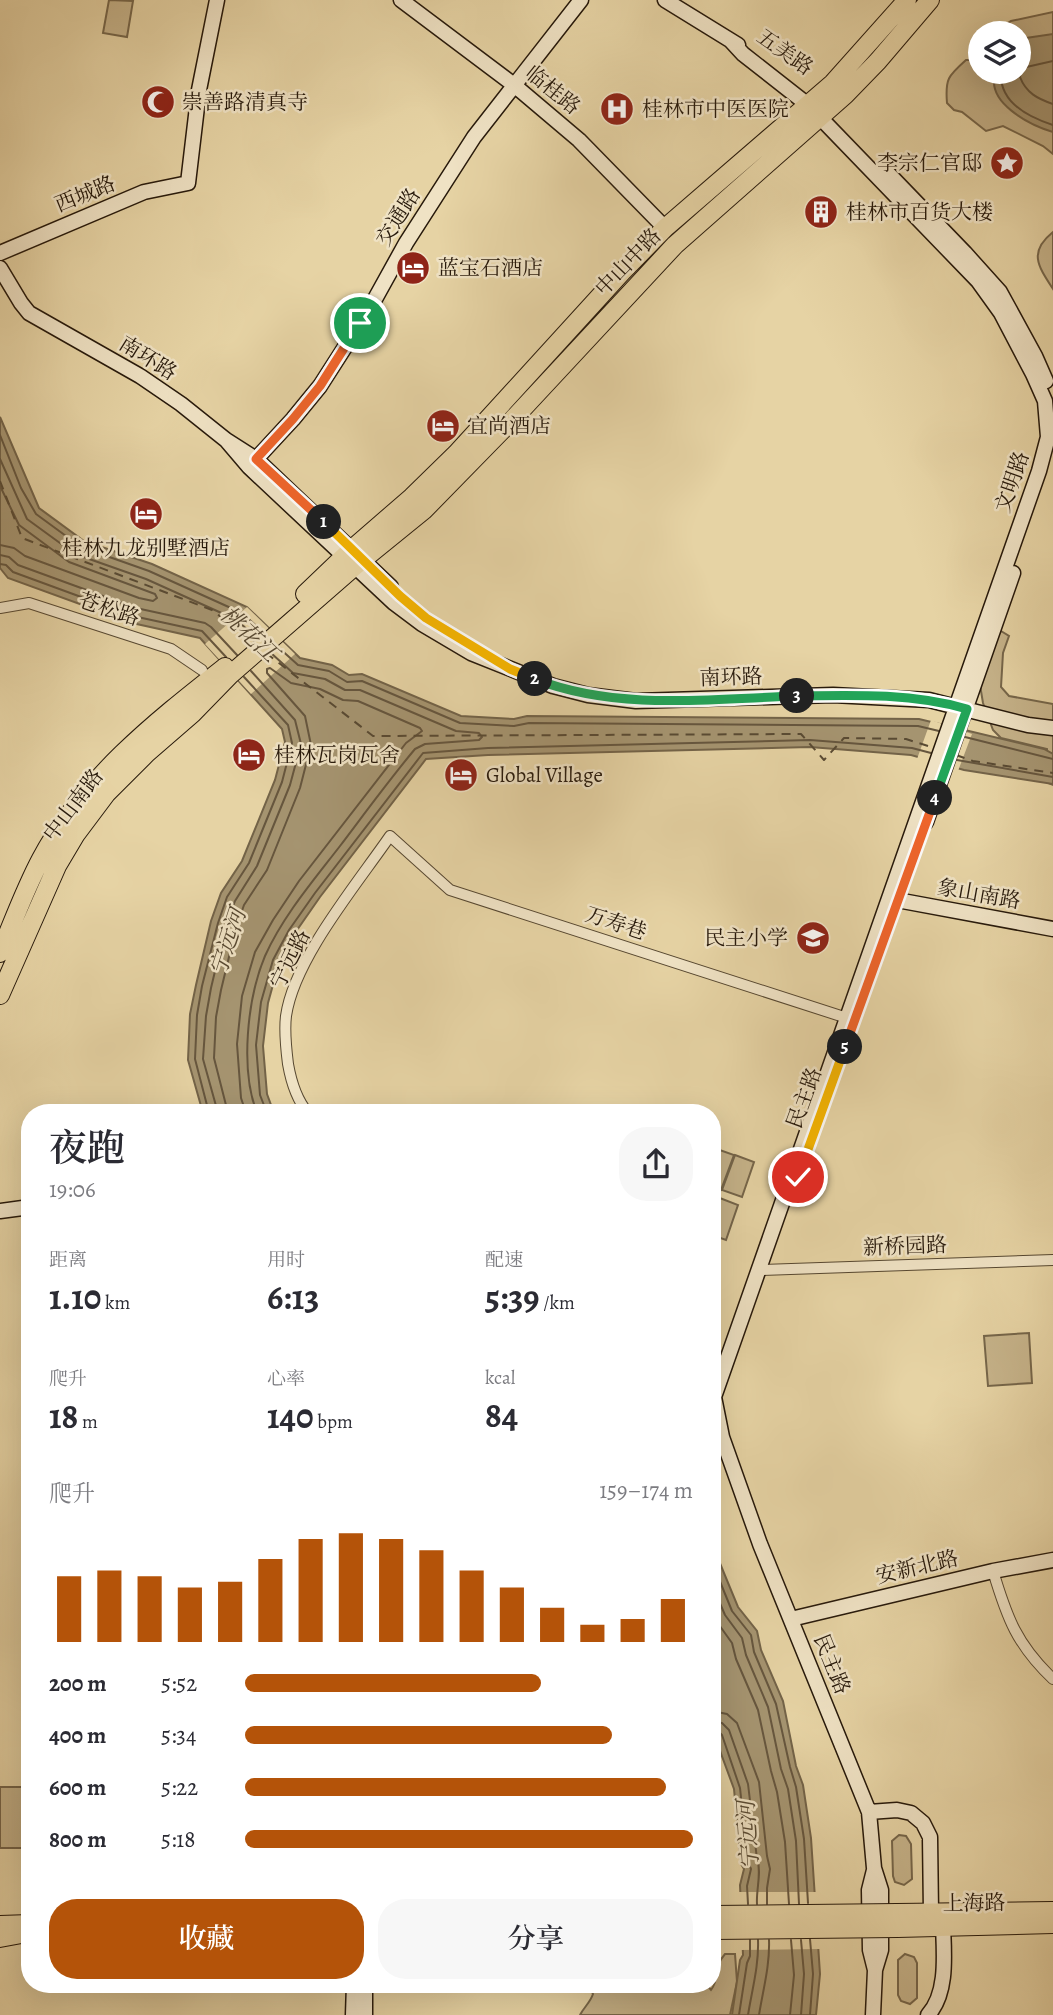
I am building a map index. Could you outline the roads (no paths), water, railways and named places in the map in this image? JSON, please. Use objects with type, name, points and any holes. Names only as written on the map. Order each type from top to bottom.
[{"type":"highway","name":"中山中路","points":[[354,558],[424,510],[469,466],[675,245],[818,107],[907,0]]},
{"type":"highway","name":"中山中路","points":[[354,558],[456,454],[665,228],[878,61],[930,0]]},
{"type":"highway","points":[[227,672],[354,558]]},
{"type":"highway","name":"中山南路","points":[[0,953],[40,859],[84,794],[135,740],[181,701],[227,672]]},
{"type":"highway","name":"中山南路","points":[[0,995],[57,866],[86,819],[129,771],[192,714],[227,672]]},
{"type":"highway","name":"上海路","points":[[937,1920],[973,1913],[1053,1911]]},
{"type":"highway","points":[[721,1915],[897,1920]]},
{"type":"highway","points":[[721,1930],[897,1920]]},
{"type":"highway","name":"上海路","points":[[897,1920],[1053,1924]]},
{"type":"highway","points":[[0,1922],[21,1927]]},
{"type":"highway","points":[[0,1937],[21,1931]]},
{"type":"street","name":"西城路","points":[[1,251],[144,192],[188,183],[199,90],[218,0]]},
{"type":"street","name":"临桂路","points":[[401,0],[513,85],[579,140],[665,228]]},
{"type":"street","name":"交通路","points":[[256,459],[320,386],[474,136],[580,0]]},
{"type":"street","name":"五美路","points":[[665,0],[747,49],[818,107]]},
{"type":"street","points":[[818,107],[965,253],[1000,292],[1035,356],[1053,399]]},
{"type":"street","name":"文明路","points":[[818,107],[978,281],[1001,313],[1045,401],[1048,437],[1045,450],[962,707]]},
{"type":"street","name":"南环路","points":[[1,251],[26,299],[43,321]]},
{"type":"street","name":"南环路","points":[[0,268],[20,303],[29,313],[140,376],[256,459],[354,558]]},
{"type":"street","name":"南环路","points":[[226,440],[249,467],[426,618],[510,669],[553,686],[588,695],[636,701],[833,695],[917,699],[962,707],[1028,725],[1053,728]]},
{"type":"street","name":"文明路","points":[[940,770],[1053,455]]},
{"type":"street","name":"苍松路","points":[[0,608],[29,603],[171,649],[202,670]]},
{"type":"street","name":"民主路","points":[[762,1270],[897,900],[940,770]]},
{"type":"street","name":"民主路","points":[[721,1381],[731,1362],[847,1018],[940,770]]},
{"type":"street","name":"万寿巷","points":[[390,836],[450,890],[847,1018]]},
{"type":"street","name":"宁远路","points":[[302,1104],[290,1076],[285,1036],[286,1014],[292,993],[320,936],[390,836]]},
{"type":"street","name":"象山南路","points":[[897,900],[1053,929]]},
{"type":"street","points":[[0,1211],[21,1208]]},
{"type":"street","name":"新桥园路","points":[[762,1270],[1053,1260]]},
{"type":"street","name":"民主路","points":[[721,1432],[760,1544],[869,1812],[874,1868],[869,1890],[870,1950],[874,1970],[873,2015]]},
{"type":"street","name":"安新北路","points":[[791,1619],[993,1571],[1053,1560]]},
{"type":"street","points":[[993,1571],[1017,1637],[1035,1662],[1053,1679]]},
{"type":"street","points":[[869,1812],[897,1810],[911,1814],[923,1823],[930,1837],[942,1982],[929,2015]]},
{"type":"street","points":[[353,2015],[354,1993]]},
{"type":"street","points":[[365,1993],[365,2015]]},
{"type":"water","points":[[1053,34],[1053,132],[1011,111],[997,93],[994,84],[1031,84],[1031,37]]},
{"type":"water","points":[[0,417],[39,508],[84,541],[152,564],[247,607],[300,658],[332,665],[349,675],[362,674],[461,716],[514,719],[527,716],[919,719],[1044,749],[1053,754],[1053,784],[964,770],[911,755],[810,747],[426,759],[320,897],[295,933],[279,963],[268,1003],[263,1046],[267,1094],[271,1104],[200,1104],[188,1060],[190,1014],[196,985],[211,921],[221,893],[242,861],[275,780],[285,742],[282,729],[200,638],[132,623],[8,578],[0,568]]},
{"type":"water","name":"宁远河","points":[[721,1566],[738,1607],[757,1631],[761,1650],[783,1701],[796,1766],[803,1785],[811,1838],[820,1974],[816,2015],[732,2015],[743,1955],[740,1885],[744,1869],[741,1864],[734,1789],[721,1754]]},
{"type":"place","name":"崇善路清真寺","points":[[158,102]]},
{"type":"place","name":"桂林市中医医院","points":[[617,109]]},
{"type":"place","name":"李宗仁官邸","points":[[1007,163]]},
{"type":"place","name":"桂林市百货大楼","points":[[821,212]]},
{"type":"place","name":"蓝宝石酒店","points":[[413,268]]},
{"type":"place","name":"宜尚酒店","points":[[443,426]]},
{"type":"place","name":"桂林九龙别墅酒店","points":[[146,514]]},
{"type":"place","name":"桂林瓦岗瓦舍","points":[[249,755]]},
{"type":"place","name":"Global Village","points":[[461,775]]},
{"type":"place","name":"民主小学","points":[[813,938]]},
{"type":"water label","name":"桃花江","points":[[249,634]]}]
